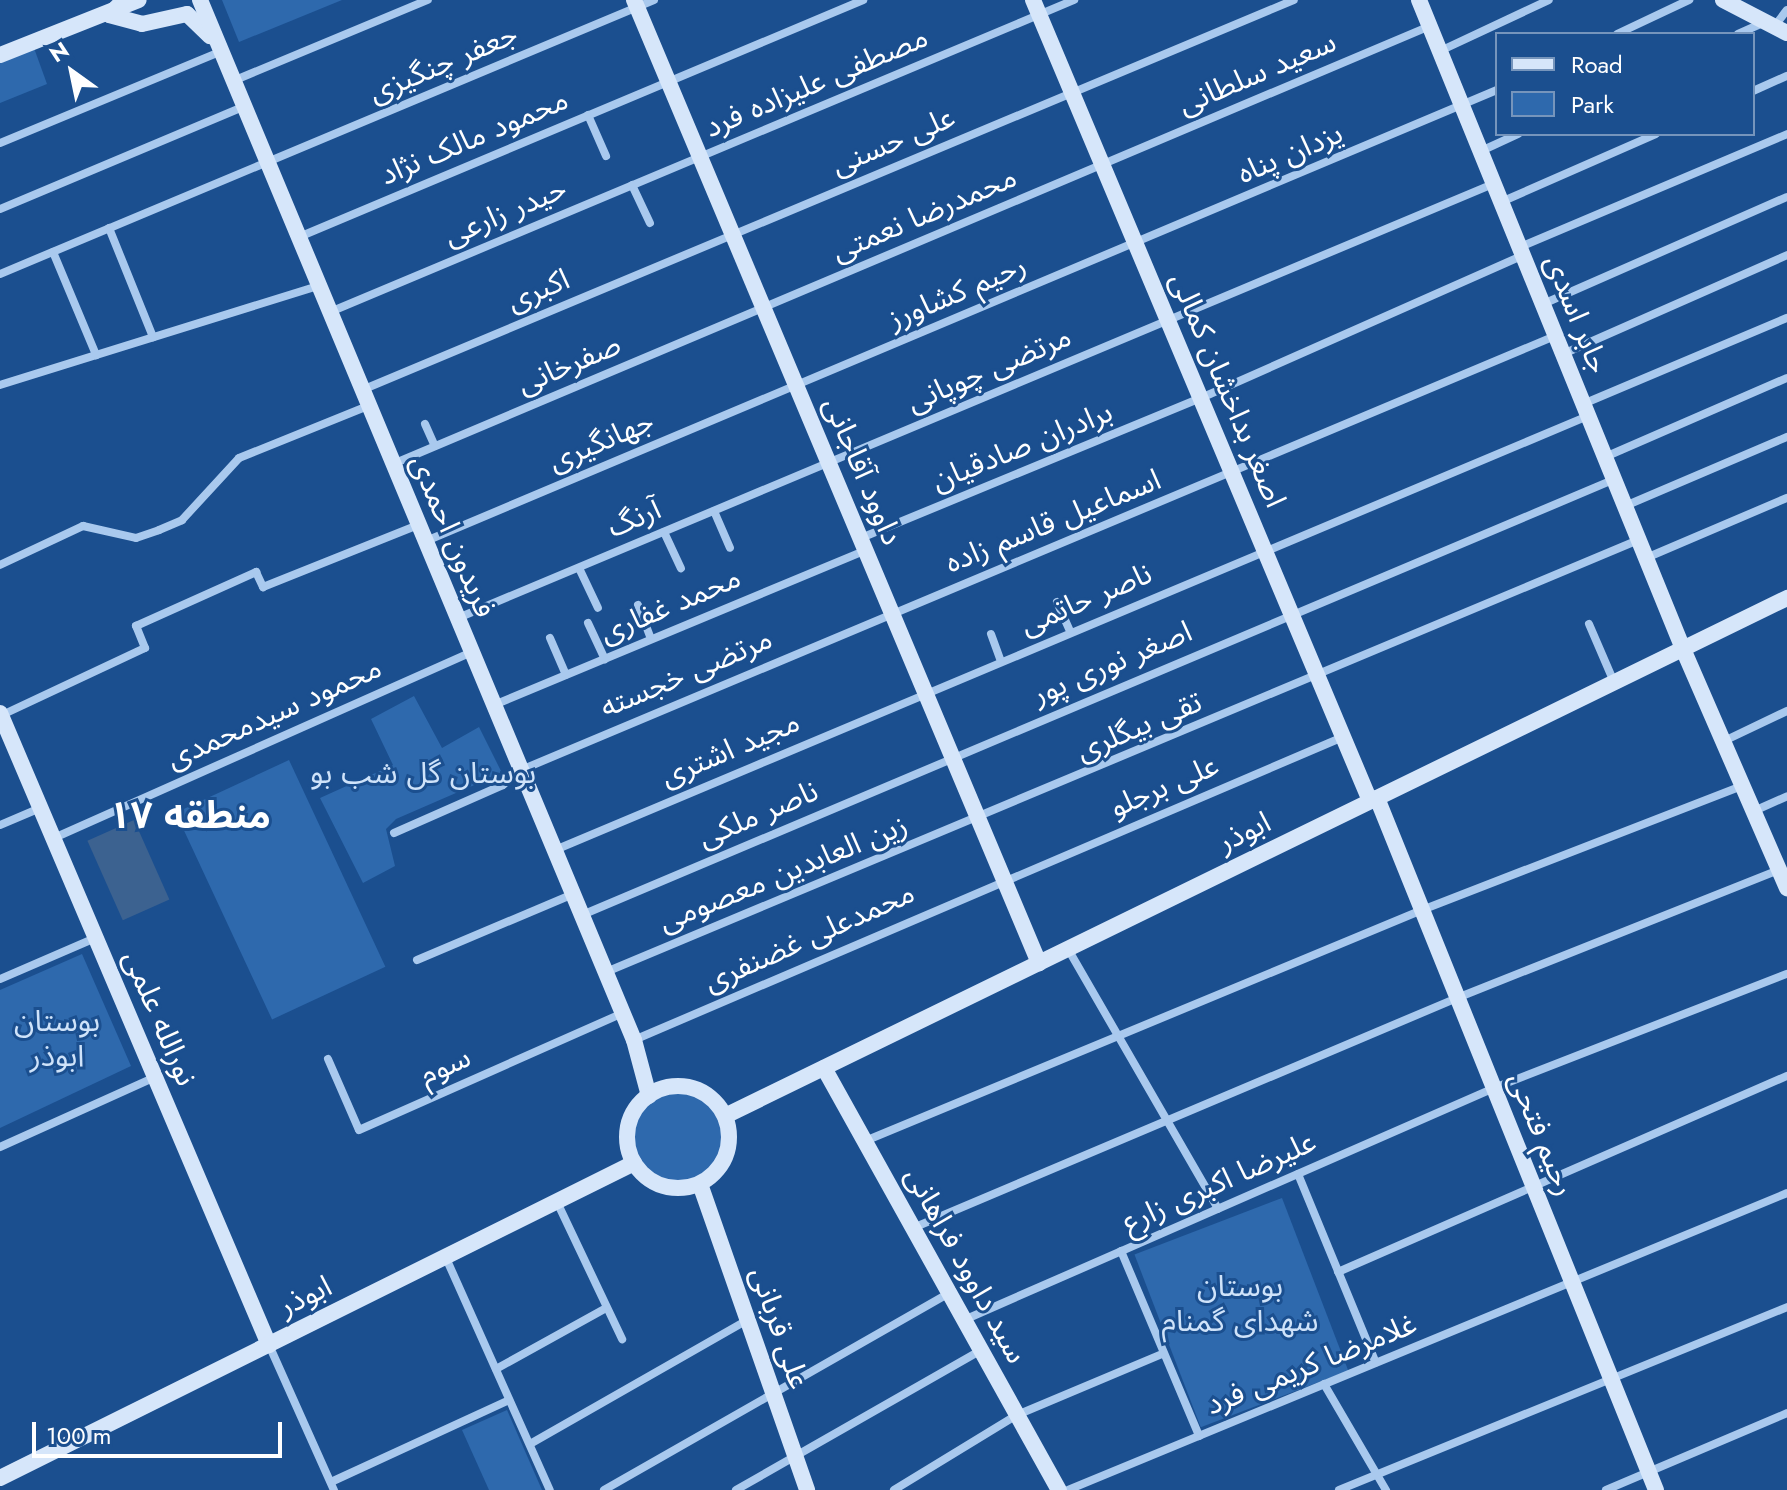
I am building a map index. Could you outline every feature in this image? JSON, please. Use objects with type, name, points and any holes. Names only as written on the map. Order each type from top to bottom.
[{"type":"street","points":[[109,15],[124,0]]},
{"type":"street","points":[[0,55],[109,15],[139,0]]},
{"type":"street","points":[[233,82],[428,0]]},
{"type":"street","name":"جعفر چنگیزی","points":[[0,274],[636,4],[654,0]]},
{"type":"street","name":"محمود مالک نژاد","points":[[298,237],[863,0]]},
{"type":"street","name":"مصطفی علیزاده فرد","points":[[700,156],[1036,7],[1074,0]]},
{"type":"street","name":"علی حسنی","points":[[733,234],[1294,0]]},
{"type":"street","name":"جابر اسدی","points":[[1419,0],[1683,649],[1784,880]]},
{"type":"street","points":[[1440,51],[1549,0]]},
{"type":"street","points":[[1621,32],[1689,0]]},
{"type":"street","points":[[1724,0],[1775,27]]},
{"type":"street","name":"فریدون احمدی","points":[[202,2],[220,52],[623,1013],[634,1040],[649,1096]]},
{"type":"street","name":"داوود آقاجانی","points":[[636,4],[1039,963]]},
{"type":"street","name":"اصغر بداخشان کمالی","points":[[1036,7],[1343,737],[1374,800]]},
{"type":"street","points":[[1749,32],[1775,27],[1787,10]]},
{"type":"street","points":[[0,143],[220,52],[205,29],[187,14],[142,24],[109,15]]},
{"type":"street","name":"سعید سلطانی","points":[[1102,164],[1430,26]]},
{"type":"street","points":[[1755,90],[1787,76]]},
{"type":"street","name":"یزدان پناه","points":[[1136,243],[1495,91]]},
{"type":"street","points":[[0,209],[243,107]]},
{"type":"street","points":[[588,115],[606,156]]},
{"type":"street","name":"برادران صادقیان","points":[[863,544],[1201,398],[1787,134]]},
{"type":"street","points":[[1481,151],[1514,136]]},
{"type":"street","points":[[1501,202],[1651,136]]},
{"type":"street","name":"حیدر زارعی","points":[[329,312],[700,156]]},
{"type":"street","name":"محمدرضا نعمتی","points":[[764,308],[1102,164]]},
{"type":"street","name":"مرتضی چوپانی","points":[[829,463],[1494,184]]},
{"type":"street","points":[[632,185],[650,223]]},
{"type":"street","points":[[1543,304],[1787,197]]},
{"type":"street","points":[[109,228],[153,337]]},
{"type":"street","name":"اکبری","points":[[0,565],[83,526],[136,538],[182,520],[239,458],[365,398],[733,234]]},
{"type":"street","name":"رحیم کشاورز","points":[[797,385],[1136,243]]},
{"type":"street","points":[[53,252],[96,355]]},
{"type":"street","points":[[1563,354],[1787,255]]},
{"type":"street","points":[[0,385],[318,286]]},
{"type":"street","name":"صفرخانی","points":[[393,464],[764,308]]},
{"type":"street","name":"ناصر حاتمی","points":[[925,692],[1264,550],[1586,410],[1787,318]]},
{"type":"street","name":"اسماعیل قاسم زاده","points":[[892,612],[1233,474],[1556,336]]},
{"type":"street","points":[[1605,457],[1787,378]]},
{"type":"street","name":"جهانگیری","points":[[425,541],[797,385]]},
{"type":"street","points":[[425,424],[435,446]]},
{"type":"street","points":[[1625,506],[1787,437]]},
{"type":"street","name":"آرنگ","points":[[457,618],[829,463]]},
{"type":"street","name":"اصغر نوری پور","points":[[953,757],[1614,479]]},
{"type":"street","points":[[1646,558],[1787,498]]},
{"type":"street","points":[[714,511],[730,548]]},
{"type":"street","points":[[0,715],[145,648],[136,626],[256,572],[263,587],[418,525]]},
{"type":"street","points":[[664,532],[681,568]]},
{"type":"street","name":"تقی بیگلری","points":[[979,819],[1318,678],[1639,539]]},
{"type":"street","name":"محمد غفاری","points":[[493,705],[651,639],[863,544]]},
{"type":"street","points":[[579,568],[598,608]]},
{"type":"street","name":"ابوذر","points":[[725,1116],[1787,598]]},
{"type":"street","points":[[1057,602],[1070,631]]},
{"type":"street","points":[[638,605],[651,639]]},
{"type":"street","name":"مرتضی خجسته","points":[[394,833],[503,785],[521,770],[892,612]]},
{"type":"street","points":[[588,623],[605,659]]},
{"type":"street","points":[[1589,624],[1614,683]]},
{"type":"street","points":[[991,634],[1001,661]]},
{"type":"street","points":[[550,638],[566,675]]},
{"type":"street","name":"محمود سیدمحمدی","points":[[53,838],[471,652]]},
{"type":"street","name":"مجید اشتری","points":[[555,851],[925,692]]},
{"type":"street","points":[[1723,741],[1787,711]]},
{"type":"street","name":"نورالله علمی","points":[[0,715],[269,1345]]},
{"type":"street","name":"علی برجلو","points":[[1004,878],[1343,737]]},
{"type":"street","name":"ناصر ملکی","points":[[582,915],[953,757]]},
{"type":"street","points":[[865,1141],[1117,1033],[1422,910],[1743,786]]},
{"type":"street","points":[[1754,812],[1787,796]]},
{"type":"street","name":"رحیم فتحی","points":[[1374,800],[1422,910],[1656,1490]]},
{"type":"street","points":[[0,825],[40,808]]},
{"type":"street","name":"زین العابدین معصومی","points":[[605,972],[979,819]]},
{"type":"street","name":"محمدعلی غضنفری","points":[[634,1040],[1004,878]]},
{"type":"street","points":[[913,1228],[1457,998],[1784,880]]},
{"type":"street","points":[[417,960],[573,894]]},
{"type":"street","points":[[0,979],[95,938]]},
{"type":"street","points":[[1068,949],[1218,1209]]},
{"type":"street","name":"علیرضا اکبری زارع","points":[[964,1320],[1494,1088],[1787,974]]},
{"type":"street","name":"سوم","points":[[328,1059],[359,1130],[623,1013]]},
{"type":"street","name":"سید داوود فراهانی","points":[[824,1068],[1059,1490]]},
{"type":"street","points":[[1338,1272],[1787,1076]]},
{"type":"street","points":[[0,1147],[155,1077]]},
{"type":"street","points":[[677,1087],[691,1088],[716,1104],[725,1116],[729,1131],[723,1162],[700,1184],[670,1188],[643,1175],[634,1163],[627,1134],[630,1120],[649,1096],[677,1087]]},
{"type":"street","name":"ابوذر","points":[[0,1478],[634,1163]]},
{"type":"street","points":[[1298,1174],[1376,1363]]},
{"type":"street","name":"علی قربانی","points":[[700,1184],[807,1490]]},
{"type":"street","name":"غلامرضا کریمی فرد","points":[[1068,1490],[1787,1193]]},
{"type":"street","points":[[557,1202],[622,1339]]},
{"type":"street","points":[[1121,1251],[1199,1436]]},
{"type":"street","points":[[446,1258],[550,1490]]},
{"type":"street","points":[[604,1490],[949,1293]]},
{"type":"street","points":[[1339,1490],[1787,1307]]},
{"type":"street","points":[[496,1369],[606,1308]]},
{"type":"street","points":[[530,1444],[747,1320]]},
{"type":"street","points":[[269,1345],[333,1486],[509,1400]]},
{"type":"street","points":[[736,1490],[981,1350]]},
{"type":"street","points":[[894,1490],[1017,1415],[1162,1354]]},
{"type":"street","points":[[1324,1384],[1386,1490]]},
{"type":"street","points":[[1606,1490],[1787,1413]]},
{"type":"green space","points":[[222,0],[342,0],[239,42]]},
{"type":"green space","points":[[34,48],[47,84],[0,103],[0,61]]},
{"type":"green space","name":"بوستان گل شب بو","points":[[414,696],[442,748],[479,727],[502,773],[396,819],[386,829],[395,866],[363,883],[320,798],[393,765],[371,719]]},
{"type":"green space","points":[[289,760],[385,967],[272,1019],[176,813]]},
{"type":"green space","name":"بوستان ابوذر","points":[[82,954],[131,1066],[0,1128],[0,990]]},
{"type":"green space","points":[[677,1092],[694,1096],[709,1105],[718,1120],[722,1137],[718,1154],[709,1169],[694,1178],[677,1182],[660,1178],[645,1169],[636,1154],[632,1137],[636,1120],[645,1105],[660,1096]]},
{"type":"green space","name":"بوستان شهدای گمنام","points":[[1282,1198],[1348,1371],[1201,1427],[1134,1255]]},
{"type":"green space","points":[[507,1410],[542,1490],[489,1490],[462,1430]]},
{"type":"shaded area","points":[[134,820],[169,899],[123,920],[87,841]]},
{"type":"district","name":"منطقه ۱۷","points":[[190,815]]}]
